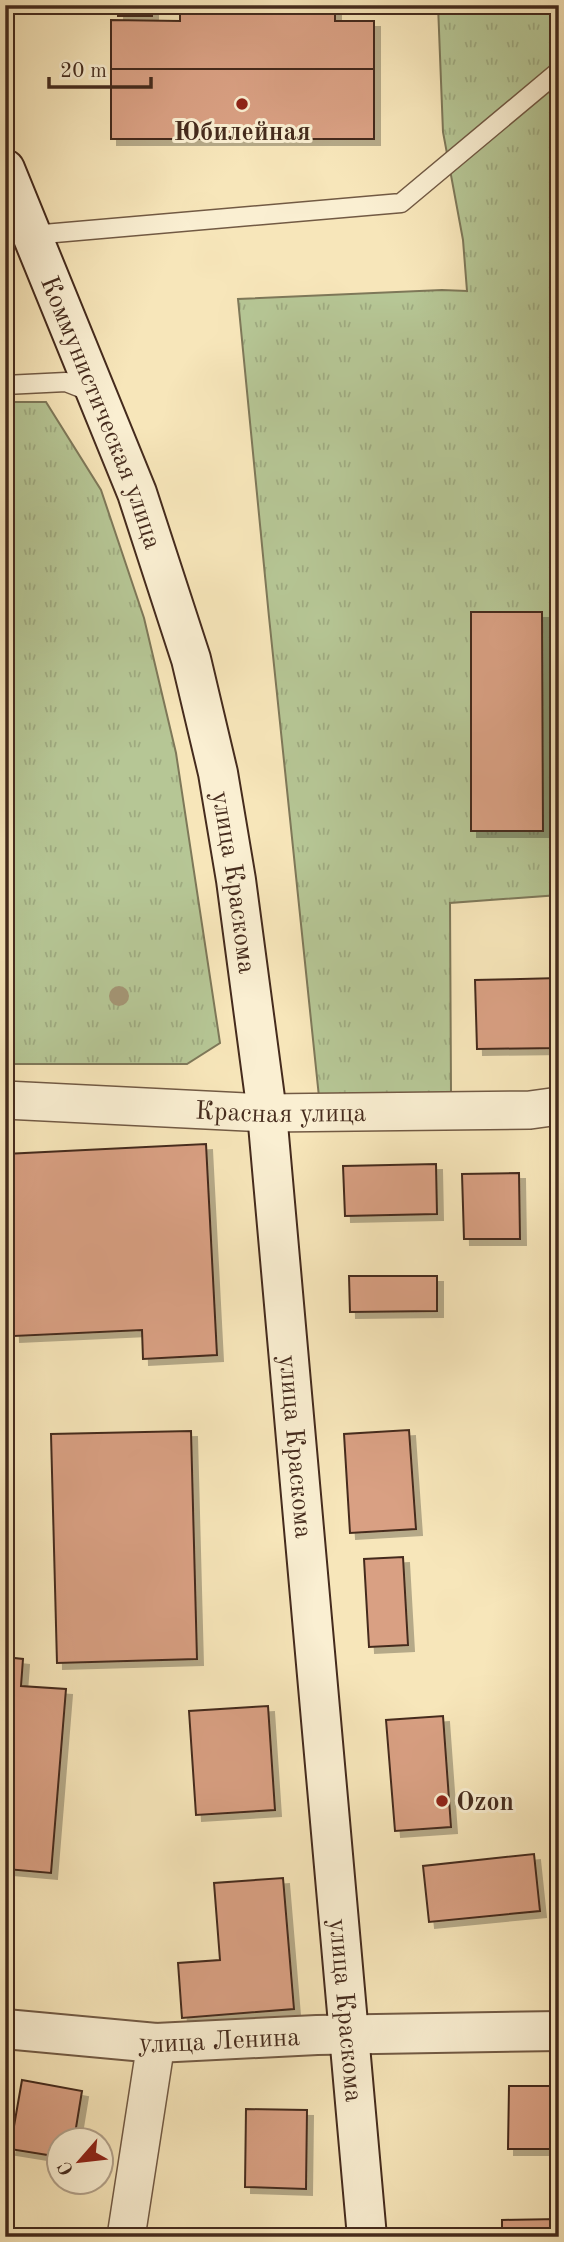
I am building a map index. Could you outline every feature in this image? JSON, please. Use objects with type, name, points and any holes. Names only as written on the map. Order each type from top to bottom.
[{"type":"main road","name":"Коммунистическая улица","points":[[5,169],[18,234],[96,393],[137,493],[191,659]]},
{"type":"main road","name":"улица Краскома","points":[[191,659],[218,773],[236,880],[267,1113],[367,2237]]},
{"type":"main road","name":"улица Ленина","points":[[5,2029],[156,2043],[317,2035],[559,2031]]},
{"type":"street","name":"Красная улица","points":[[5,1100],[267,1113],[530,1110],[559,1106]]},
{"type":"street","points":[[126,2237],[156,2043]]},
{"type":"lane","points":[[18,234],[401,203],[559,71]]},
{"type":"lane","points":[[5,385],[66,382],[96,393]]},
{"type":"green space","points":[[438,5],[559,5],[559,895],[450,903],[451,1093],[319,1097],[238,299],[467,291],[463,240],[443,132]]},
{"type":"green space","points":[[5,402],[46,402],[101,490],[144,618],[176,753],[220,1043],[187,1064],[5,1064]]},
{"type":"building","points":[[118,5],[152,5],[152,16],[118,16]]},
{"type":"building","points":[[180,5],[309,5],[309,9],[335,9],[335,21],[374,21],[374,69],[111,69],[111,20],[180,21]]},
{"type":"building","name":"Юбилейная","points":[[111,69],[374,69],[374,139],[111,139]]},
{"type":"building","points":[[471,612],[542,612],[543,831],[471,831]]},
{"type":"building","points":[[559,978],[559,1048],[477,1049],[475,980]]},
{"type":"building","points":[[206,1144],[217,1355],[143,1359],[142,1330],[14,1336],[5,1154]]},
{"type":"building","points":[[436,1164],[437,1214],[345,1216],[343,1166]]},
{"type":"building","points":[[519,1173],[520,1239],[464,1239],[462,1174]]},
{"type":"building","points":[[349,1276],[437,1276],[437,1311],[350,1312]]},
{"type":"building","points":[[409,1430],[416,1529],[350,1533],[344,1434]]},
{"type":"building","points":[[191,1431],[197,1659],[57,1663],[51,1434]]},
{"type":"building","points":[[403,1557],[408,1645],[369,1647],[364,1559]]},
{"type":"building","points":[[5,1657],[23,1659],[21,1686],[66,1689],[51,1873],[7,1869],[5,1888]]},
{"type":"building","points":[[268,1706],[275,1810],[196,1815],[189,1711]]},
{"type":"building","points":[[443,1716],[451,1827],[395,1831],[386,1720]]},
{"type":"building","points":[[534,1854],[540,1911],[429,1922],[423,1866]]},
{"type":"building","points":[[283,1878],[294,2009],[182,2018],[178,1963],[220,1960],[214,1883]]},
{"type":"building","points":[[22,2080],[82,2091],[76,2126],[46,2126],[46,2155],[10,2149]]},
{"type":"building","points":[[509,2086],[559,2086],[559,2149],[508,2149]]},
{"type":"building","points":[[246,2109],[307,2110],[306,2189],[245,2187]]},
{"type":"building","points":[[559,2219],[559,2237],[502,2237],[502,2220]]},
{"type":"place","name":"Юбилейная","points":[[242,104]]},
{"type":"place","name":"Ozon","points":[[442,1801]]}]
